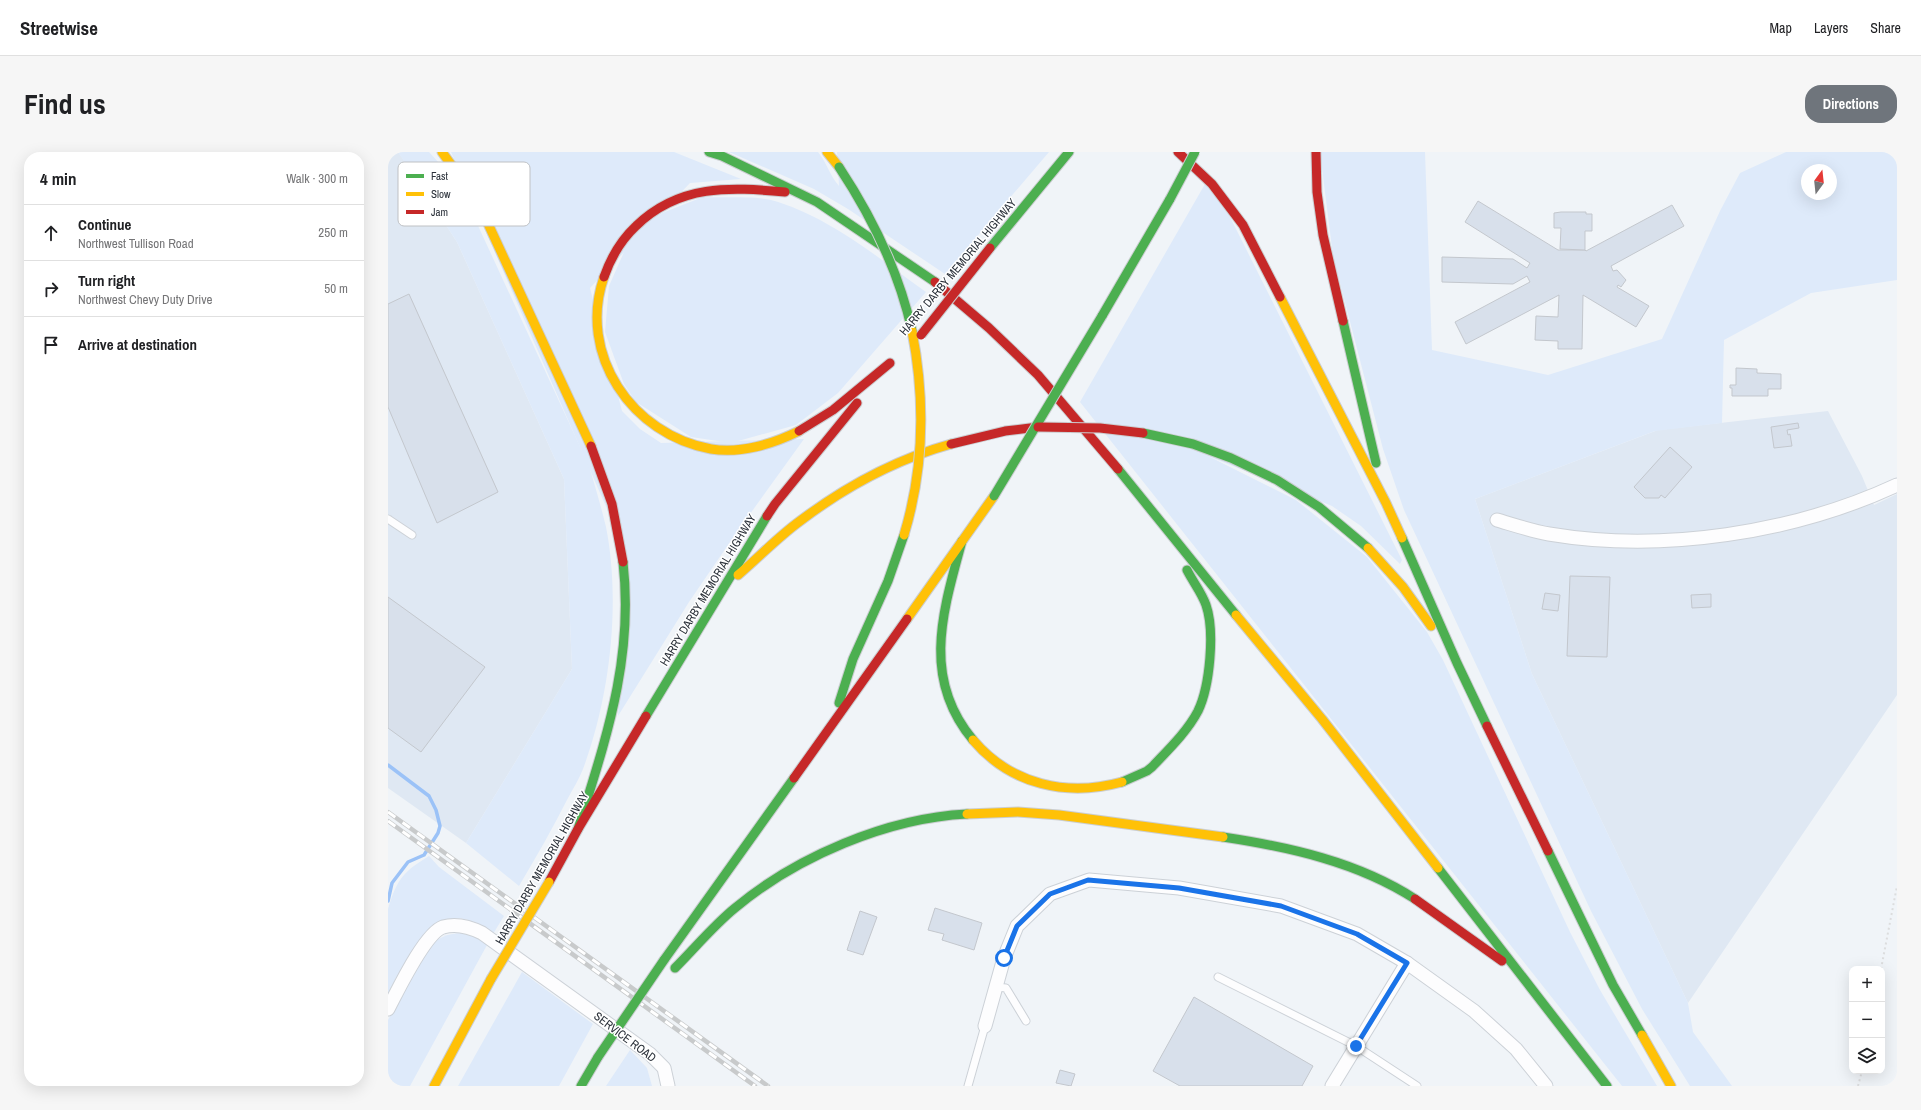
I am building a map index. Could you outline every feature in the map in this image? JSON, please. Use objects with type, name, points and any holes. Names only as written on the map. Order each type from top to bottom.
[{"type":"highway","points":[[442,152],[449,162]]},
{"type":"highway","points":[[709,152],[722,156],[817,202],[939,285],[989,328],[1038,375],[1101,447],[1162,525],[1322,719],[1520,972],[1607,1086]]},
{"type":"highway","points":[[827,152],[839,167],[870,217],[895,272],[904,301],[916,354],[920,390],[921,420],[915,494],[904,535],[888,581],[853,659],[833,722]]},
{"type":"highway","name":"HARRY DARBY MEMORIAL HIGHWAY","points":[[905,349],[921,335],[1069,152]]},
{"type":"highway","points":[[1178,152],[1212,184],[1243,224],[1386,503],[1457,663],[1613,985],[1671,1086]]},
{"type":"highway","points":[[581,1086],[598,1057],[664,960],[994,496],[1102,316],[1170,199],[1195,152]]},
{"type":"highway","points":[[1316,152],[1317,192],[1323,235],[1366,426],[1386,503]]},
{"type":"highway","name":"HARRY DARBY MEMORIAL HIGHWAY","points":[[434,1086],[492,979],[549,882],[578,829],[775,504],[892,360],[836,408],[813,424],[776,440],[756,446],[725,450],[694,445],[662,432],[645,421],[632,408],[611,378],[604,362],[596,326],[600,289],[613,255],[623,240],[642,220],[656,209],[681,196],[729,189],[754,189],[786,192],[817,202]]},
{"type":"highway","points":[[489,226],[591,446],[603,478],[618,530],[626,598],[625,640],[622,667],[603,747],[578,829]]},
{"type":"highway","points":[[724,586],[765,553],[799,522],[874,473],[908,458],[956,442],[1004,431],[1038,428],[1100,428],[1143,433],[1193,444],[1231,458],[1277,480],[1319,507],[1372,552],[1403,587],[1457,663]]},
{"type":"highway","points":[[962,541],[942,624],[940,644],[940,664],[944,683],[958,720],[982,751],[997,764],[1014,774],[1032,782],[1064,790],[1092,788],[1119,782],[1148,770],[1182,736],[1199,710],[1210,659],[1211,635],[1207,607],[1162,525]]},
{"type":"highway","points":[[630,1012],[738,906],[794,869],[829,850],[865,836],[912,822],[952,816],[996,812],[1041,813],[1254,841],[1322,857],[1372,876],[1404,892],[1441,915],[1481,946],[1520,972]]},
{"type":"street","points":[[1497,520],[1549,534],[1593,539],[1681,539],[1769,527],[1854,503],[1897,485]]},
{"type":"street","points":[[985,1026],[1004,958],[1017,926],[1050,894],[1088,880],[1179,888],[1281,906],[1357,934],[1407,963],[1474,1011],[1516,1049],[1546,1086]]},
{"type":"street","name":"SERVICE ROAD","points":[[388,1009],[426,940],[443,927],[466,925],[482,933],[650,1054],[664,1068],[668,1086]]},
{"type":"street","points":[[1332,1086],[1407,963]]},
{"type":"lane","points":[[388,519],[412,535]]},
{"type":"lane","points":[[1218,978],[1356,1046],[1417,1086]]},
{"type":"lane","points":[[996,987],[1006,988],[1026,1021]]},
{"type":"lane","points":[[968,1086],[985,1026]]},
{"type":"path","points":[[1882,966],[1897,886]]},
{"type":"path","points":[[1858,1086],[1861,1074]]},
{"type":"shaded area","points":[[388,152],[398,152],[405,162],[398,162],[398,226],[447,226],[457,242],[564,479],[572,669],[466,843],[388,788]]},
{"type":"shaded area","points":[[398,152],[429,152],[438,162],[405,162]]},
{"type":"shaded area","points":[[451,152],[674,152],[741,179],[690,183],[590,288],[622,411],[640,429],[661,443],[804,439],[689,602],[618,716],[628,557],[483,226],[530,226],[530,162],[455,162]]},
{"type":"shaded area","points":[[729,152],[818,152],[839,186],[837,152],[1049,152],[945,274],[848,209],[814,189]]},
{"type":"shaded area","points":[[1320,152],[1425,152],[1432,350],[1548,375],[1662,339],[1720,211],[1740,173],[1786,152],[1897,152],[1897,280],[1811,293],[1724,340],[1722,423],[1655,431],[1475,499],[1532,674],[1688,1003],[1693,1032],[1732,1086],[1690,1086],[1642,1009],[1591,911],[1404,510],[1383,449],[1333,256]]},
{"type":"shaded area","points":[[1205,184],[1226,209],[1402,560],[1400,564],[1361,526],[1332,506],[1208,456],[1296,500],[1367,557],[1427,632],[1443,660],[1570,932],[1600,990],[1657,1086],[1622,1086],[1080,402]]},
{"type":"shaded area","points":[[703,197],[764,199],[792,207],[813,216],[852,239],[926,292],[838,393],[796,425],[731,443],[691,437],[636,402],[624,384],[605,332],[609,286],[628,243],[662,213]]},
{"type":"shaded area","points":[[447,226],[478,226],[589,466],[606,527],[613,587],[610,650],[606,681],[600,712],[592,741],[576,784],[519,886],[466,843],[572,669],[564,479],[457,242]]},
{"type":"shaded area","points":[[1828,411],[1862,476],[1874,505],[1897,494],[1897,695],[1688,1003],[1532,674],[1475,499],[1658,430]]},
{"type":"shaded area","points":[[429,856],[439,867],[504,916],[493,934],[471,921],[457,918],[443,922],[431,930],[420,941],[410,954],[388,993],[388,909],[398,883],[402,877]]},
{"type":"shaded area","points":[[461,933],[477,938],[487,945],[410,1086],[388,1086],[388,1020],[431,945],[443,937]]},
{"type":"shaded area","points":[[522,972],[593,1024],[559,1086],[458,1086]]},
{"type":"shaded area","points":[[630,1050],[647,1068],[652,1086],[606,1086]]},
{"type":"building","points":[[1478,201],[1558,250],[1586,251],[1672,205],[1684,226],[1611,266],[1613,271],[1617,270],[1626,280],[1621,287],[1618,285],[1617,287],[1649,306],[1636,327],[1583,295],[1582,349],[1558,349],[1558,341],[1535,340],[1536,316],[1558,317],[1559,295],[1466,344],[1455,322],[1530,282],[1527,276],[1513,284],[1442,282],[1442,257],[1513,259],[1527,268],[1530,263],[1465,222]]},
{"type":"building","points":[[1586,212],[1586,214],[1592,214],[1592,231],[1585,231],[1585,250],[1560,249],[1561,228],[1554,228],[1554,213]]},
{"type":"building","points":[[409,294],[498,492],[437,523],[388,407],[388,304]]},
{"type":"building","points":[[1736,368],[1757,369],[1757,373],[1781,374],[1781,389],[1768,389],[1768,396],[1732,396],[1732,388],[1730,388],[1730,385],[1736,385]]},
{"type":"building","points":[[1798,423],[1799,428],[1787,430],[1788,435],[1790,434],[1792,446],[1774,448],[1771,427]]},
{"type":"building","points":[[1670,447],[1692,467],[1665,498],[1661,495],[1659,498],[1645,498],[1634,487]]},
{"type":"building","points":[[1570,576],[1610,577],[1607,657],[1567,656]]},
{"type":"building","points":[[1545,593],[1560,595],[1558,611],[1542,609]]},
{"type":"building","points":[[1711,594],[1711,607],[1692,608],[1691,595]]},
{"type":"building","points":[[388,597],[485,667],[421,752],[388,728]]},
{"type":"building","points":[[935,908],[982,923],[974,950],[942,940],[944,934],[928,930]]},
{"type":"building","points":[[860,911],[877,917],[863,955],[847,950]]},
{"type":"building","points":[[1194,997],[1313,1066],[1302,1086],[1180,1086],[1153,1071]]},
{"type":"building","points":[[1060,1070],[1075,1074],[1071,1086],[1056,1083]]},
{"type":"waterway","points":[[388,765],[429,796],[436,810],[440,826],[438,833],[424,855],[408,862],[392,883],[388,901]]},
{"type":"railway","points":[[388,812],[768,1086]]},
{"type":"railway","points":[[388,821],[755,1086]]},
{"type":"traffic: fast","points":[[709,152],[722,156],[817,202],[935,282]]},
{"type":"traffic: fast","points":[[990,248],[1069,152]]},
{"type":"traffic: fast","points":[[1170,199],[1195,152]]},
{"type":"traffic: fast","points":[[839,167],[862,205],[883,245],[900,287],[912,331]]},
{"type":"traffic: fast","points":[[1102,316],[1170,199]]},
{"type":"traffic: fast","points":[[994,496],[1102,316]]},
{"type":"traffic: fast","points":[[1343,321],[1376,463]]},
{"type":"traffic: fast","points":[[1143,433],[1193,444],[1231,458],[1277,480],[1319,507],[1368,548]]},
{"type":"traffic: fast","points":[[1118,469],[1236,615]]},
{"type":"traffic: fast","points":[[646,716],[767,516]]},
{"type":"traffic: fast","points":[[839,703],[853,659],[888,581],[904,535]]},
{"type":"traffic: fast","points":[[1402,538],[1457,663],[1487,726]]},
{"type":"traffic: fast","points":[[962,541],[943,618],[941,644],[942,668],[947,693],[957,717],[973,740]]},
{"type":"traffic: fast","points":[[578,829],[607,730],[621,665],[625,632],[623,562]]},
{"type":"traffic: fast","points":[[1122,782],[1147,771],[1177,740],[1194,719],[1206,688],[1211,643],[1209,616],[1200,592],[1187,570]]},
{"type":"traffic: fast","points":[[664,960],[794,778]]},
{"type":"traffic: fast","points":[[675,968],[712,929],[735,908],[759,889],[814,857],[844,843],[906,823],[937,817],[967,814]]},
{"type":"traffic: fast","points":[[1223,837],[1298,851],[1347,866],[1393,886],[1415,899]]},
{"type":"traffic: fast","points":[[1548,851],[1613,985],[1642,1035]]},
{"type":"traffic: fast","points":[[1438,868],[1607,1086]]},
{"type":"traffic: fast","points":[[598,1057],[664,960]]},
{"type":"traffic: fast","points":[[581,1086],[598,1057]]},
{"type":"traffic: slow","points":[[442,152],[449,162]]},
{"type":"traffic: slow","points":[[827,152],[839,167]]},
{"type":"traffic: slow","points":[[489,226],[591,446]]},
{"type":"traffic: slow","points":[[604,277],[598,306],[598,334],[605,362],[618,387],[635,409],[657,427],[683,441],[711,449],[722,450],[756,447],[799,431]]},
{"type":"traffic: slow","points":[[1280,297],[1386,503],[1402,538]]},
{"type":"traffic: slow","points":[[904,535],[916,485],[919,459],[919,382],[912,331]]},
{"type":"traffic: slow","points":[[738,575],[792,527],[835,497],[872,475],[891,466],[931,450],[951,444]]},
{"type":"traffic: slow","points":[[907,619],[994,496]]},
{"type":"traffic: slow","points":[[1368,548],[1403,587],[1431,626]]},
{"type":"traffic: slow","points":[[1236,615],[1322,719],[1438,868]]},
{"type":"traffic: slow","points":[[973,740],[988,755],[1005,768],[1022,777],[1041,784],[1081,788],[1122,782]]},
{"type":"traffic: slow","points":[[967,814],[1018,812],[1059,815],[1223,837]]},
{"type":"traffic: slow","points":[[491,979],[549,882]]},
{"type":"traffic: slow","points":[[434,1086],[491,979]]},
{"type":"traffic: slow","points":[[1642,1035],[1671,1086]]},
{"type":"traffic: jam","points":[[1178,152],[1212,184],[1243,225],[1280,297]]},
{"type":"traffic: jam","points":[[1316,152],[1317,192],[1323,235],[1343,321]]},
{"type":"traffic: jam","points":[[604,277],[617,249],[631,231],[652,212],[670,202],[688,195],[725,189],[785,192]]},
{"type":"traffic: jam","points":[[921,335],[990,248]]},
{"type":"traffic: jam","points":[[935,282],[989,328],[1038,375],[1118,469]]},
{"type":"traffic: jam","points":[[799,431],[833,410],[890,363]]},
{"type":"traffic: jam","points":[[767,516],[775,504],[857,403]]},
{"type":"traffic: jam","points":[[951,444],[1005,431],[1038,427]]},
{"type":"traffic: jam","points":[[1038,427],[1100,428],[1143,433]]},
{"type":"traffic: jam","points":[[591,446],[612,504],[623,562]]},
{"type":"traffic: jam","points":[[794,778],[907,619]]},
{"type":"traffic: jam","points":[[549,882],[578,829],[646,716]]},
{"type":"traffic: jam","points":[[1487,726],[1548,851]]},
{"type":"traffic: jam","points":[[1415,899],[1502,961]]},
{"type":"route","points":[[1004,958],[1017,926],[1050,894],[1088,880],[1179,888],[1281,906],[1357,934],[1407,963],[1356,1046]]}]
